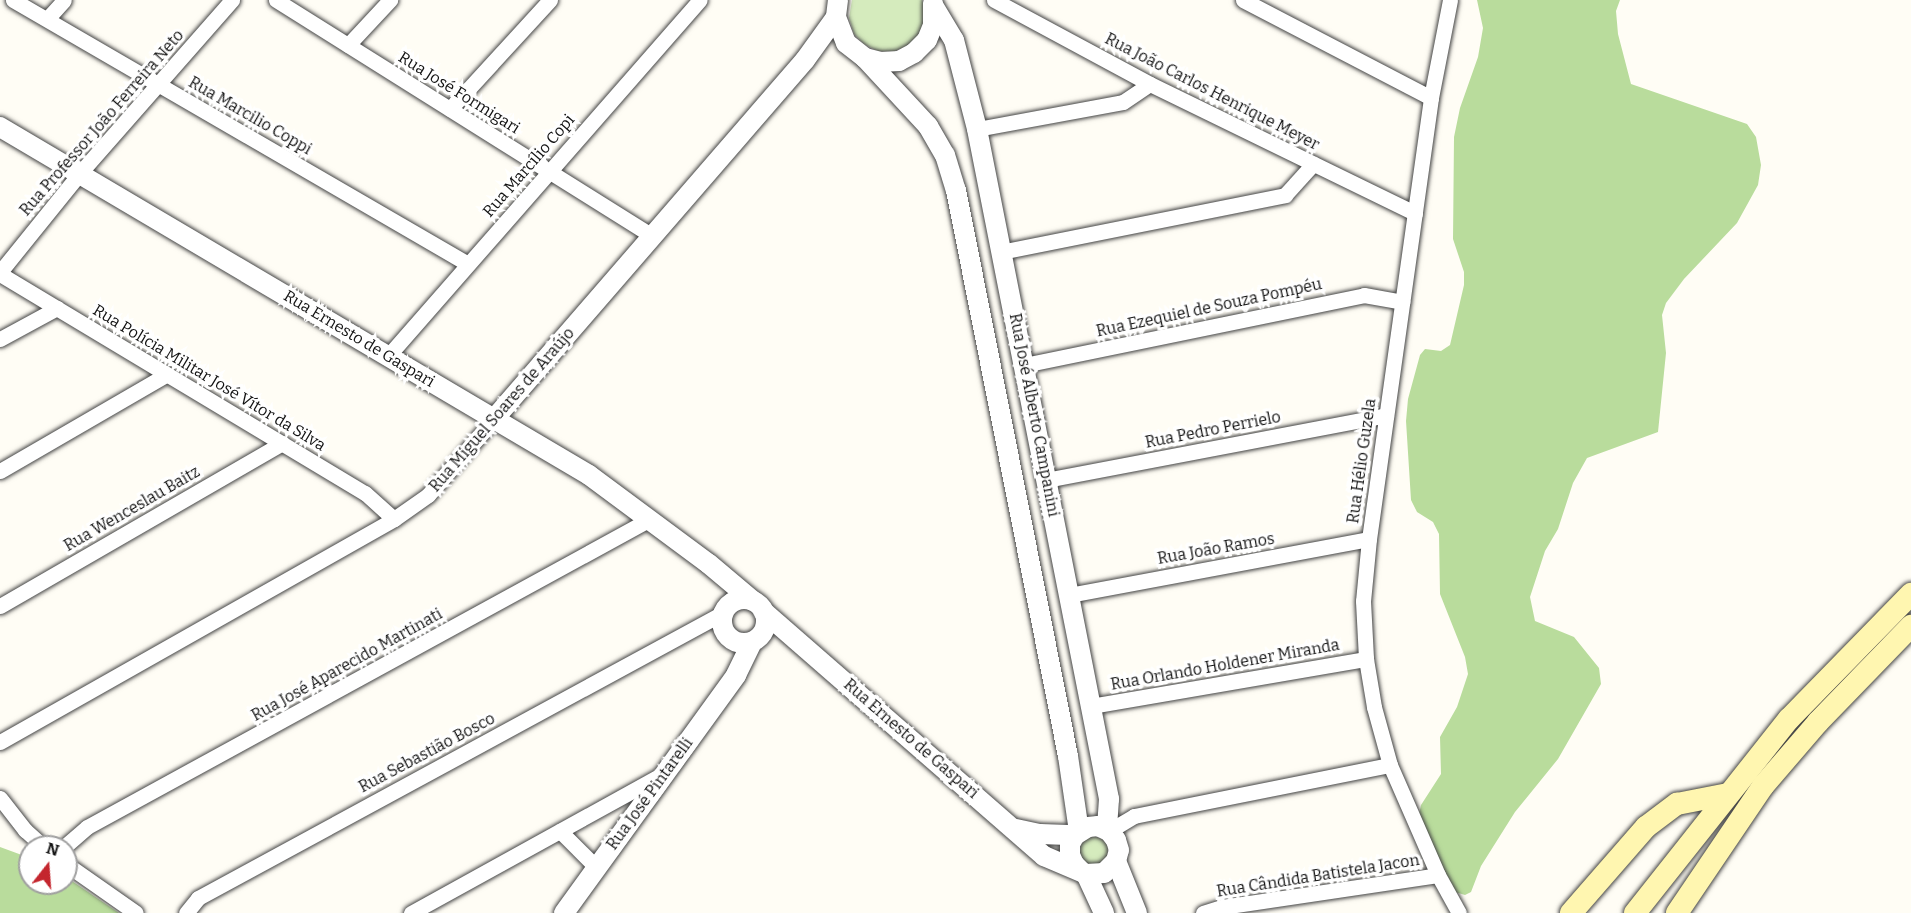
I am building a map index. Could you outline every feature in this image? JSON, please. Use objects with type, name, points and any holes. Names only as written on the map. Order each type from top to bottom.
[{"type":"main road","points":[[1635,913],[1728,794],[1821,684],[1911,594]]},
{"type":"main road","points":[[1677,913],[1763,786],[1818,722],[1911,626]]},
{"type":"main road","points":[[1571,913],[1646,827],[1677,804],[1728,794]]},
{"type":"street","name":"Rua Marcilio Coppi","points":[[14,0],[468,264]]},
{"type":"street","points":[[46,19],[64,0]]},
{"type":"street","name":"Rua Professor João Ferreira Neto","points":[[0,273],[79,174],[232,0]]},
{"type":"street","name":"Rua José Formigari","points":[[276,0],[652,236]]},
{"type":"street","points":[[348,45],[390,0]]},
{"type":"street","points":[[450,110],[550,0]]},
{"type":"street","name":"Rua Marcílio Copi","points":[[388,356],[700,0]]},
{"type":"street","name":"Rua João Carlos Henrique Meyer","points":[[994,0],[1150,84],[1415,213]]},
{"type":"street","points":[[1243,0],[1431,98]]},
{"type":"street","name":"Rua Hélio Guzela","points":[[1450,0],[1431,98],[1369,539],[1363,601],[1366,658],[1374,706],[1390,765],[1438,875],[1459,913]]},
{"type":"street","name":"Rua Miguel Soares de Araújo","points":[[805,60],[821,52],[834,50],[861,55],[881,62],[899,61],[914,53],[927,40],[933,25],[934,4]]},
{"type":"street","name":"Rua José Alberto Campanini","points":[[934,4],[954,40],[977,129],[1109,799],[1108,831]]},
{"type":"street","name":"Rua Miguel Soares de Araújo","points":[[0,741],[394,519],[428,495],[805,60],[833,7]]},
{"type":"street","name":"Rua José Alberto Campanini","points":[[833,7],[846,43],[861,55],[928,126],[945,155],[956,190],[1068,756],[1077,833]]},
{"type":"street","points":[[977,129],[1123,102],[1150,84]]},
{"type":"street","name":"Rua Ernesto de Gaspari","points":[[0,127],[589,475],[709,564],[1044,856],[1084,873]]},
{"type":"street","points":[[1001,252],[1285,195],[1313,164]]},
{"type":"street","name":"Rua Polícia Militar José Vítor da Silva","points":[[0,273],[365,493],[394,519]]},
{"type":"street","name":"Rua Ezequiel de Souza Pompéu","points":[[1024,365],[1364,295],[1402,302]]},
{"type":"street","points":[[0,339],[57,308]]},
{"type":"street","points":[[0,471],[167,374]]},
{"type":"street","name":"Rua Pedro Perrielo","points":[[1046,480],[1386,415]]},
{"type":"street","name":"Rua Wenceslau Baitz","points":[[0,606],[282,443]]},
{"type":"street","name":"Rua José Aparecido Martinati","points":[[78,835],[87,827],[651,519]]},
{"type":"street","name":"Rua João Ramos","points":[[1069,595],[1369,539]]},
{"type":"street","name":"Rua Ernesto de Gaspari","points":[[709,564],[724,614]]},
{"type":"street","points":[[740,599],[758,606],[766,624],[749,640],[726,635],[724,614],[740,599]]},
{"type":"street","name":"Rua Sebastião Bosco","points":[[186,913],[198,898],[724,614]]},
{"type":"street","name":"Rua Ernesto de Gaspari","points":[[749,640],[809,650]]},
{"type":"street","name":"Rua José Pintarelli","points":[[564,913],[736,675],[749,640]]},
{"type":"street","name":"Rua Orlando Holdener Miranda","points":[[1091,706],[1366,658]]},
{"type":"street","points":[[1108,831],[1134,816],[1390,765]]},
{"type":"street","points":[[411,913],[666,773]]},
{"type":"street","points":[[0,798],[30,835]]},
{"type":"street","points":[[1084,873],[1104,873],[1116,861],[1119,850],[1116,840],[1108,831],[1088,827],[1077,833],[1070,844],[1070,855],[1074,864],[1084,873],[1104,913]]},
{"type":"street","name":"Rua Ernesto de Gaspari","points":[[1013,828],[1040,834],[1077,833]]},
{"type":"street","points":[[560,831],[596,867]]},
{"type":"street","points":[[1116,861],[1137,913]]},
{"type":"street","points":[[78,872],[136,913]]},
{"type":"street","name":"Rua Cândida Batistela Jacon","points":[[1203,913],[1222,907],[1438,875]]},
{"type":"green space","points":[[852,0],[922,0],[925,9],[924,26],[917,38],[906,47],[892,52],[878,51],[864,44],[854,34],[849,18]]},
{"type":"green space","points":[[1477,0],[1620,0],[1616,11],[1618,34],[1631,84],[1747,124],[1756,137],[1761,165],[1758,185],[1737,223],[1684,279],[1666,303],[1662,315],[1666,353],[1658,432],[1587,458],[1573,483],[1558,529],[1545,551],[1530,597],[1535,621],[1574,637],[1599,668],[1601,684],[1558,759],[1515,812],[1481,866],[1471,892],[1465,895],[1455,892],[1417,825],[1421,805],[1441,774],[1440,737],[1457,707],[1468,674],[1465,657],[1440,594],[1439,534],[1433,522],[1417,512],[1411,500],[1406,421],[1408,399],[1420,355],[1425,349],[1441,351],[1450,345],[1464,285],[1464,272],[1453,239],[1454,137],[1460,108],[1478,57],[1483,28]]},
{"type":"green space","points":[[1094,837],[1104,841],[1108,851],[1104,861],[1094,865],[1084,861],[1080,851],[1084,841]]},
{"type":"green space","points":[[0,847],[18,854],[18,895],[78,895],[78,885],[119,913],[0,913]]}]
